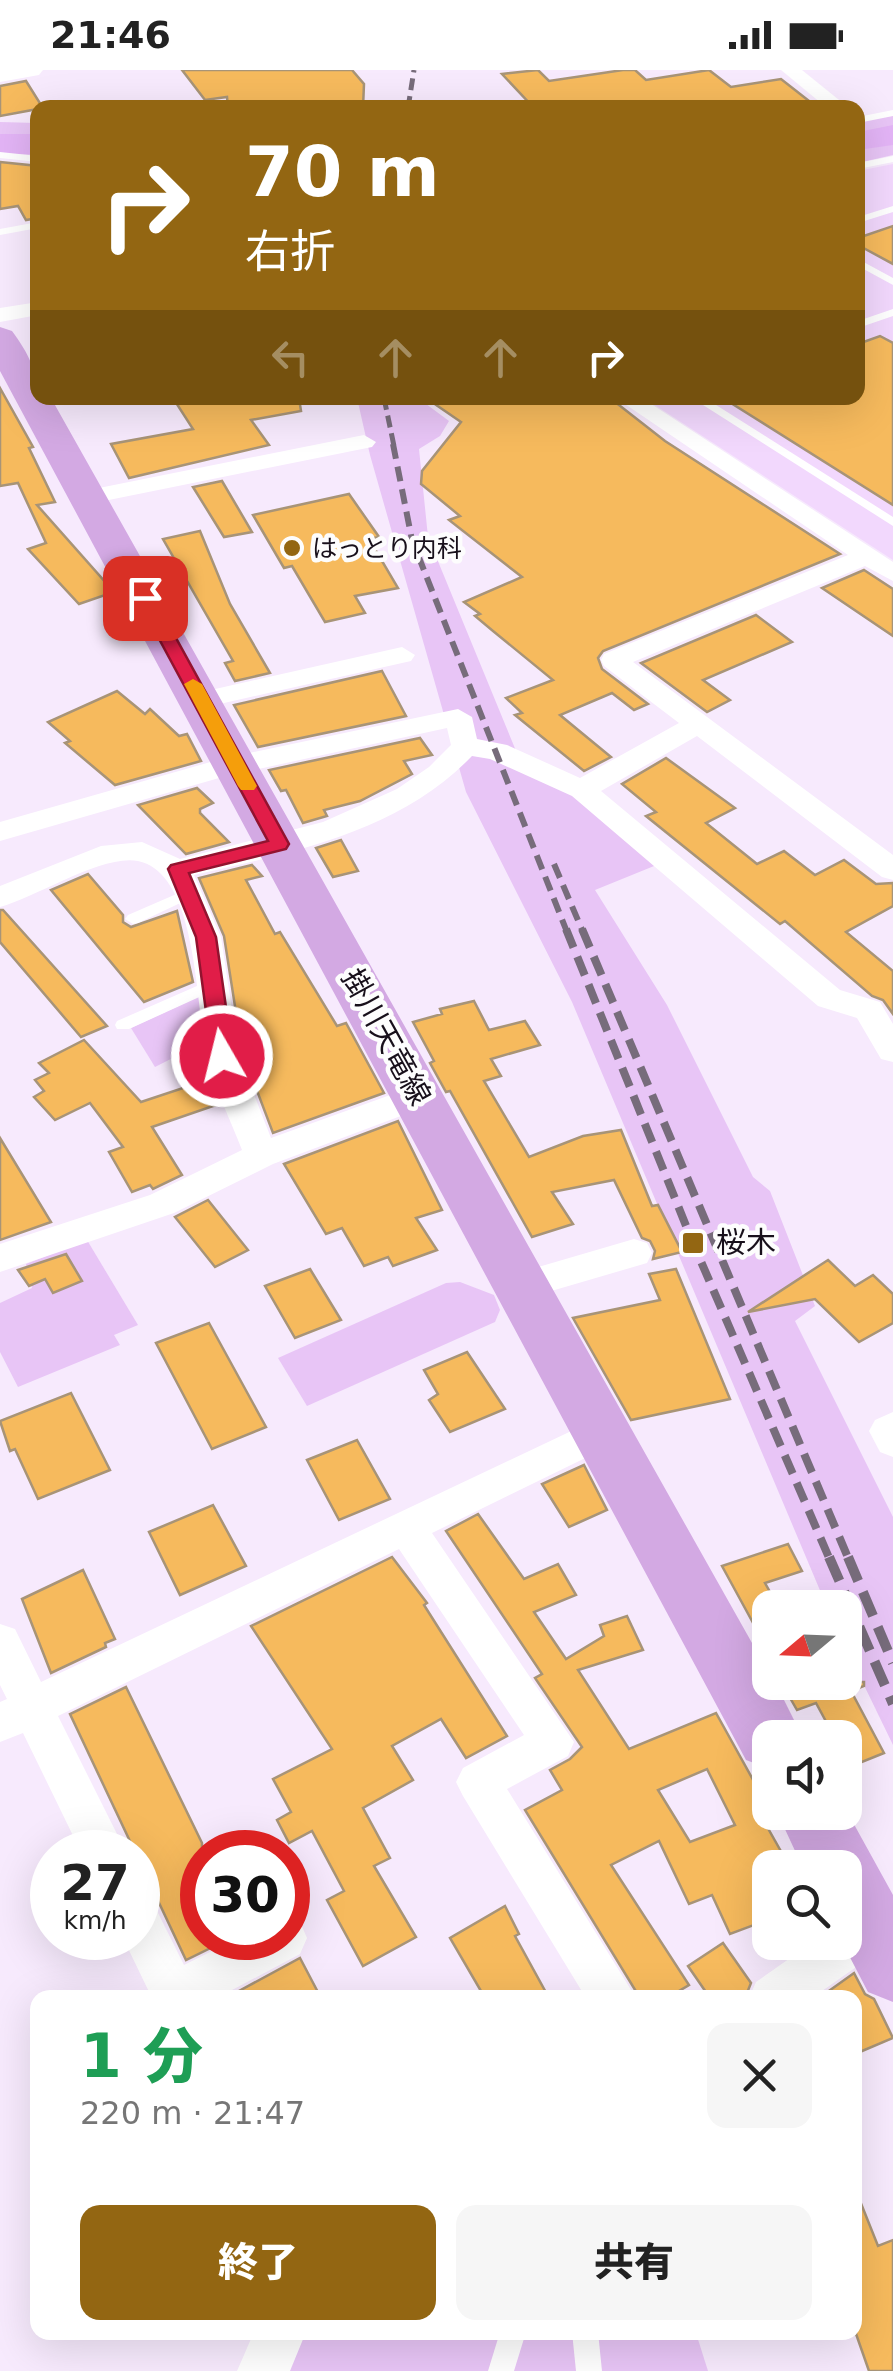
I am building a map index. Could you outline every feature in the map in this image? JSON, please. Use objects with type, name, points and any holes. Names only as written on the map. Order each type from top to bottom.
[{"type":"main road","name":"掛川天竜線","points":[[0,338],[30,392]]},
{"type":"main road","name":"掛川天竜線","points":[[38,405],[760,1720]]},
{"type":"street","points":[[0,75],[30,70]]},
{"type":"street","points":[[790,70],[829,100]]},
{"type":"street","points":[[0,315],[30,309]]},
{"type":"street","points":[[638,405],[893,573]]},
{"type":"street","points":[[89,497],[364,442]]},
{"type":"street","points":[[868,556],[614,660],[893,870]]},
{"type":"street","points":[[202,700],[402,656]]},
{"type":"street","points":[[0,832],[236,765],[458,716],[466,746]]},
{"type":"street","points":[[582,790],[642,752],[698,724]]},
{"type":"street","points":[[466,746],[497,751],[582,790],[829,998],[869,1010],[893,1051]]},
{"type":"street","points":[[183,881],[378,812],[417,793],[448,768],[466,746]]},
{"type":"street","points":[[0,897],[101,856],[142,851],[183,881],[206,937],[222,1056],[261,1155]]},
{"type":"street","points":[[0,1258],[162,1204],[261,1155],[418,1096]]},
{"type":"street","points":[[524,1285],[634,1253]]},
{"type":"street","points":[[893,1428],[888,1430],[893,1441]]},
{"type":"street","points":[[16,1715],[603,1432]]},
{"type":"street","points":[[406,1527],[553,1742],[478,1782],[608,1990]]},
{"type":"street","points":[[0,1642],[16,1715],[90,1830]]},
{"type":"street","points":[[785,1990],[878,1934]]},
{"type":"street","points":[[157,1960],[172,1990]]},
{"type":"street","points":[[186,1990],[242,1960]]},
{"type":"street","points":[[263,2371],[278,2340]]},
{"type":"lane","points":[[865,119],[893,113]]},
{"type":"lane","points":[[0,156],[30,158]]},
{"type":"lane","points":[[865,165],[893,159]]},
{"type":"lane","points":[[865,218],[893,209]]},
{"type":"lane","points":[[0,232],[30,226]]},
{"type":"lane","points":[[865,266],[893,282]]},
{"type":"lane","points":[[865,322],[893,312]]},
{"type":"lane","points":[[709,405],[893,522]]},
{"type":"lane","points":[[133,919],[183,881]]},
{"type":"lane","points":[[122,1025],[212,984]]},
{"type":"lane","points":[[501,2371],[511,2340]]},
{"type":"lane","points":[[586,2340],[589,2371]]},
{"type":"path","points":[[679,1246],[720,1236]]},
{"type":"shaded area","points":[[893,112],[893,155],[865,161],[865,118]]},
{"type":"shaded area","points":[[0,122],[30,123],[30,157],[0,153]]},
{"type":"shaded area","points":[[893,164],[893,560],[655,405],[865,405],[865,170]]},
{"type":"shaded area","points":[[359,405],[427,405],[449,421],[440,436],[419,449],[428,537],[521,763],[582,790],[659,864],[595,890],[667,1005],[753,1177],[770,1191],[815,1306],[795,1321],[893,1517],[893,1745],[862,1681],[862,1590],[820,1590],[572,1002],[466,792]]},
{"type":"shaded area","points":[[202,995],[210,1039],[155,1067],[131,1028]]},
{"type":"shaded area","points":[[87,1240],[138,1325],[114,1335],[120,1345],[18,1387],[0,1352],[0,1303],[32,1288],[26,1264]]},
{"type":"shaded area","points":[[460,1282],[494,1295],[500,1310],[495,1322],[307,1406],[278,1358],[446,1283]]},
{"type":"shaded area","points":[[254,2340],[698,2340],[708,2371],[242,2371]]},
{"type":"building","points":[[182,70],[352,70],[364,84],[363,100],[205,100]]},
{"type":"building","points":[[538,70],[549,81],[635,70],[646,80],[709,70],[731,87],[781,79],[808,100],[526,100],[502,74]]},
{"type":"building","points":[[26,81],[38,100],[30,100],[30,110],[0,116],[0,86]]},
{"type":"building","points":[[0,162],[30,165],[30,219],[26,220],[18,206],[0,209]]},
{"type":"building","points":[[893,226],[893,264],[865,249],[865,236]]},
{"type":"building","points":[[880,336],[893,343],[893,505],[734,405],[865,405],[865,341]]},
{"type":"building","points":[[0,388],[33,447],[29,448],[55,502],[37,505],[114,592],[79,604],[28,549],[46,543],[18,483],[0,486]]},
{"type":"building","points":[[178,405],[300,405],[301,411],[251,420],[269,445],[129,478],[111,444],[193,429]]},
{"type":"building","points":[[436,405],[619,405],[665,441],[840,554],[603,651],[598,658],[602,669],[648,704],[634,710],[612,693],[560,715],[611,757],[584,771],[515,715],[522,713],[506,698],[553,680],[475,616],[480,614],[464,602],[522,577],[449,520],[460,516],[421,484],[422,471],[461,422]]},
{"type":"building","points":[[222,481],[252,532],[224,537],[193,487]]},
{"type":"building","points":[[349,494],[379,537],[369,539],[398,588],[355,596],[365,613],[325,622],[292,566],[284,568],[253,515]]},
{"type":"building","points":[[200,531],[230,604],[270,673],[235,681],[225,663],[233,661],[163,539]]},
{"type":"building","points":[[864,570],[893,589],[893,636],[822,588]]},
{"type":"building","points":[[756,615],[792,642],[703,680],[730,700],[707,712],[641,663]]},
{"type":"building","points":[[382,671],[406,716],[258,747],[234,705]]},
{"type":"building","points":[[117,691],[145,714],[150,709],[179,736],[187,734],[201,761],[115,785],[65,743],[70,741],[48,722]]},
{"type":"building","points":[[420,738],[432,755],[404,761],[412,774],[360,801],[324,810],[327,816],[303,823],[286,790],[281,791],[269,770]]},
{"type":"building","points":[[666,758],[735,808],[706,823],[757,864],[784,851],[815,875],[844,860],[876,884],[893,883],[893,906],[846,932],[893,971],[893,1014],[883,1000],[872,996],[785,921],[780,924],[646,816],[656,812],[622,784]]},
{"type":"building","points":[[197,788],[213,803],[200,809],[200,813],[229,842],[186,854],[138,805]]},
{"type":"building","points":[[341,840],[358,871],[333,877],[316,848]]},
{"type":"building","points":[[252,865],[262,876],[246,880],[275,934],[280,932],[337,1026],[346,1023],[384,1093],[273,1133],[242,1051],[224,936],[199,878]]},
{"type":"building","points":[[88,874],[123,915],[123,922],[131,927],[177,911],[193,982],[144,1002],[51,890]]},
{"type":"building","points":[[0,910],[107,1026],[81,1037],[0,942]]},
{"type":"building","points":[[474,1001],[489,1030],[525,1021],[540,1045],[491,1059],[501,1076],[484,1081],[529,1157],[583,1136],[621,1130],[652,1206],[658,1205],[682,1252],[653,1259],[655,1251],[650,1241],[642,1238],[614,1180],[552,1192],[573,1224],[532,1237],[450,1091],[446,1092],[413,1022],[442,1014],[440,1009]]},
{"type":"building","points":[[84,1040],[141,1102],[210,1079],[219,1104],[152,1127],[182,1175],[153,1189],[150,1185],[132,1192],[109,1152],[123,1147],[90,1103],[55,1120],[34,1097],[44,1091],[35,1080],[49,1073],[39,1063]]},
{"type":"building","points":[[398,1121],[442,1210],[416,1218],[437,1250],[393,1266],[388,1257],[364,1266],[342,1228],[326,1234],[284,1164]]},
{"type":"building","points":[[0,1138],[51,1222],[0,1240]]},
{"type":"building","points":[[208,1200],[248,1250],[215,1267],[175,1217]]},
{"type":"building","points":[[66,1254],[82,1281],[53,1293],[45,1279],[29,1286],[18,1270]]},
{"type":"building","points":[[828,1260],[855,1286],[873,1275],[893,1294],[893,1323],[859,1342],[815,1299],[748,1312]]},
{"type":"building","points":[[310,1269],[341,1320],[295,1338],[265,1286]]},
{"type":"building","points":[[676,1269],[730,1399],[631,1420],[573,1318],[660,1300],[649,1274]]},
{"type":"building","points":[[209,1323],[266,1427],[212,1449],[156,1343]]},
{"type":"building","points":[[467,1352],[505,1409],[450,1432],[429,1400],[438,1394],[424,1370]]},
{"type":"building","points":[[71,1393],[110,1470],[38,1499],[15,1449],[10,1451],[0,1421]]},
{"type":"building","points":[[357,1440],[390,1499],[339,1520],[307,1460]]},
{"type":"building","points":[[584,1465],[607,1510],[569,1527],[542,1484]]},
{"type":"building","points":[[213,1505],[246,1566],[180,1595],[149,1532]]},
{"type":"building","points":[[478,1514],[524,1579],[558,1564],[576,1595],[534,1612],[566,1659],[604,1636],[600,1625],[627,1616],[643,1650],[578,1670],[629,1749],[716,1713],[752,1778],[752,1830],[769,1830],[780,1850],[752,1850],[752,1926],[730,1934],[712,1895],[689,1904],[659,1841],[611,1865],[689,1985],[681,1990],[635,1990],[525,1810],[562,1790],[550,1770],[582,1747],[535,1678],[542,1674],[446,1531]],"holes":[[[707,1769],[735,1825],[690,1842],[658,1790]]]},
{"type":"building","points":[[788,1544],[802,1571],[765,1583],[769,1590],[752,1590],[752,1621],[722,1566]]},
{"type":"building","points":[[392,1557],[427,1603],[424,1605],[507,1736],[466,1758],[441,1719],[392,1746],[413,1780],[363,1808],[390,1858],[374,1866],[416,1937],[363,1966],[327,1900],[344,1891],[312,1831],[282,1830],[277,1820],[291,1812],[273,1779],[332,1749],[251,1626]]},
{"type":"building","points":[[83,1570],[115,1639],[51,1673],[22,1599]]},
{"type":"building","points":[[126,1687],[196,1830],[180,1830],[180,1947],[160,1905],[160,1830],[125,1830],[70,1714]]},
{"type":"building","points":[[791,1700],[856,1700],[884,1753],[862,1762],[862,1720],[825,1720],[816,1703],[797,1710]]},
{"type":"building","points":[[505,1906],[519,1934],[515,1936],[545,1990],[480,1990],[450,1938]]},
{"type":"building","points":[[723,1943],[751,1983],[748,1990],[704,1990],[688,1966]]},
{"type":"building","points":[[301,1960],[317,1990],[241,1990]]},
{"type":"building","points":[[854,1973],[865,1994],[874,1999],[893,2038],[862,2051],[862,1990],[830,1990]]},
{"type":"building","points":[[862,2206],[878,2246],[893,2240],[893,2371],[869,2371],[858,2340],[862,2340]]},
{"type":"waterway","points":[[865,140],[893,135]]},
{"type":"waterway","points":[[0,144],[30,144]]},
{"type":"railway","points":[[409,100],[414,70]]},
{"type":"railway","points":[[385,405],[394,446]]},
{"type":"railway","points":[[393,444],[412,540],[567,932]]},
{"type":"railway","points":[[554,864],[583,932]]},
{"type":"railway","points":[[566,929],[693,1243],[830,1560]]},
{"type":"railway","points":[[582,929],[849,1560]]},
{"type":"railway","points":[[829,1557],[893,1704]]},
{"type":"railway","points":[[848,1557],[893,1663]]},
{"type":"slow traffic","points":[[193,684],[248,786]]},
{"type":"place","name":"はっとり内科","points":[[292,548]]},
{"type":"place","name":"桜木","points":[[693,1243]]},
{"type":"route","points":[[145,598],[280,844],[178,869],[206,937],[222,1056]]}]
